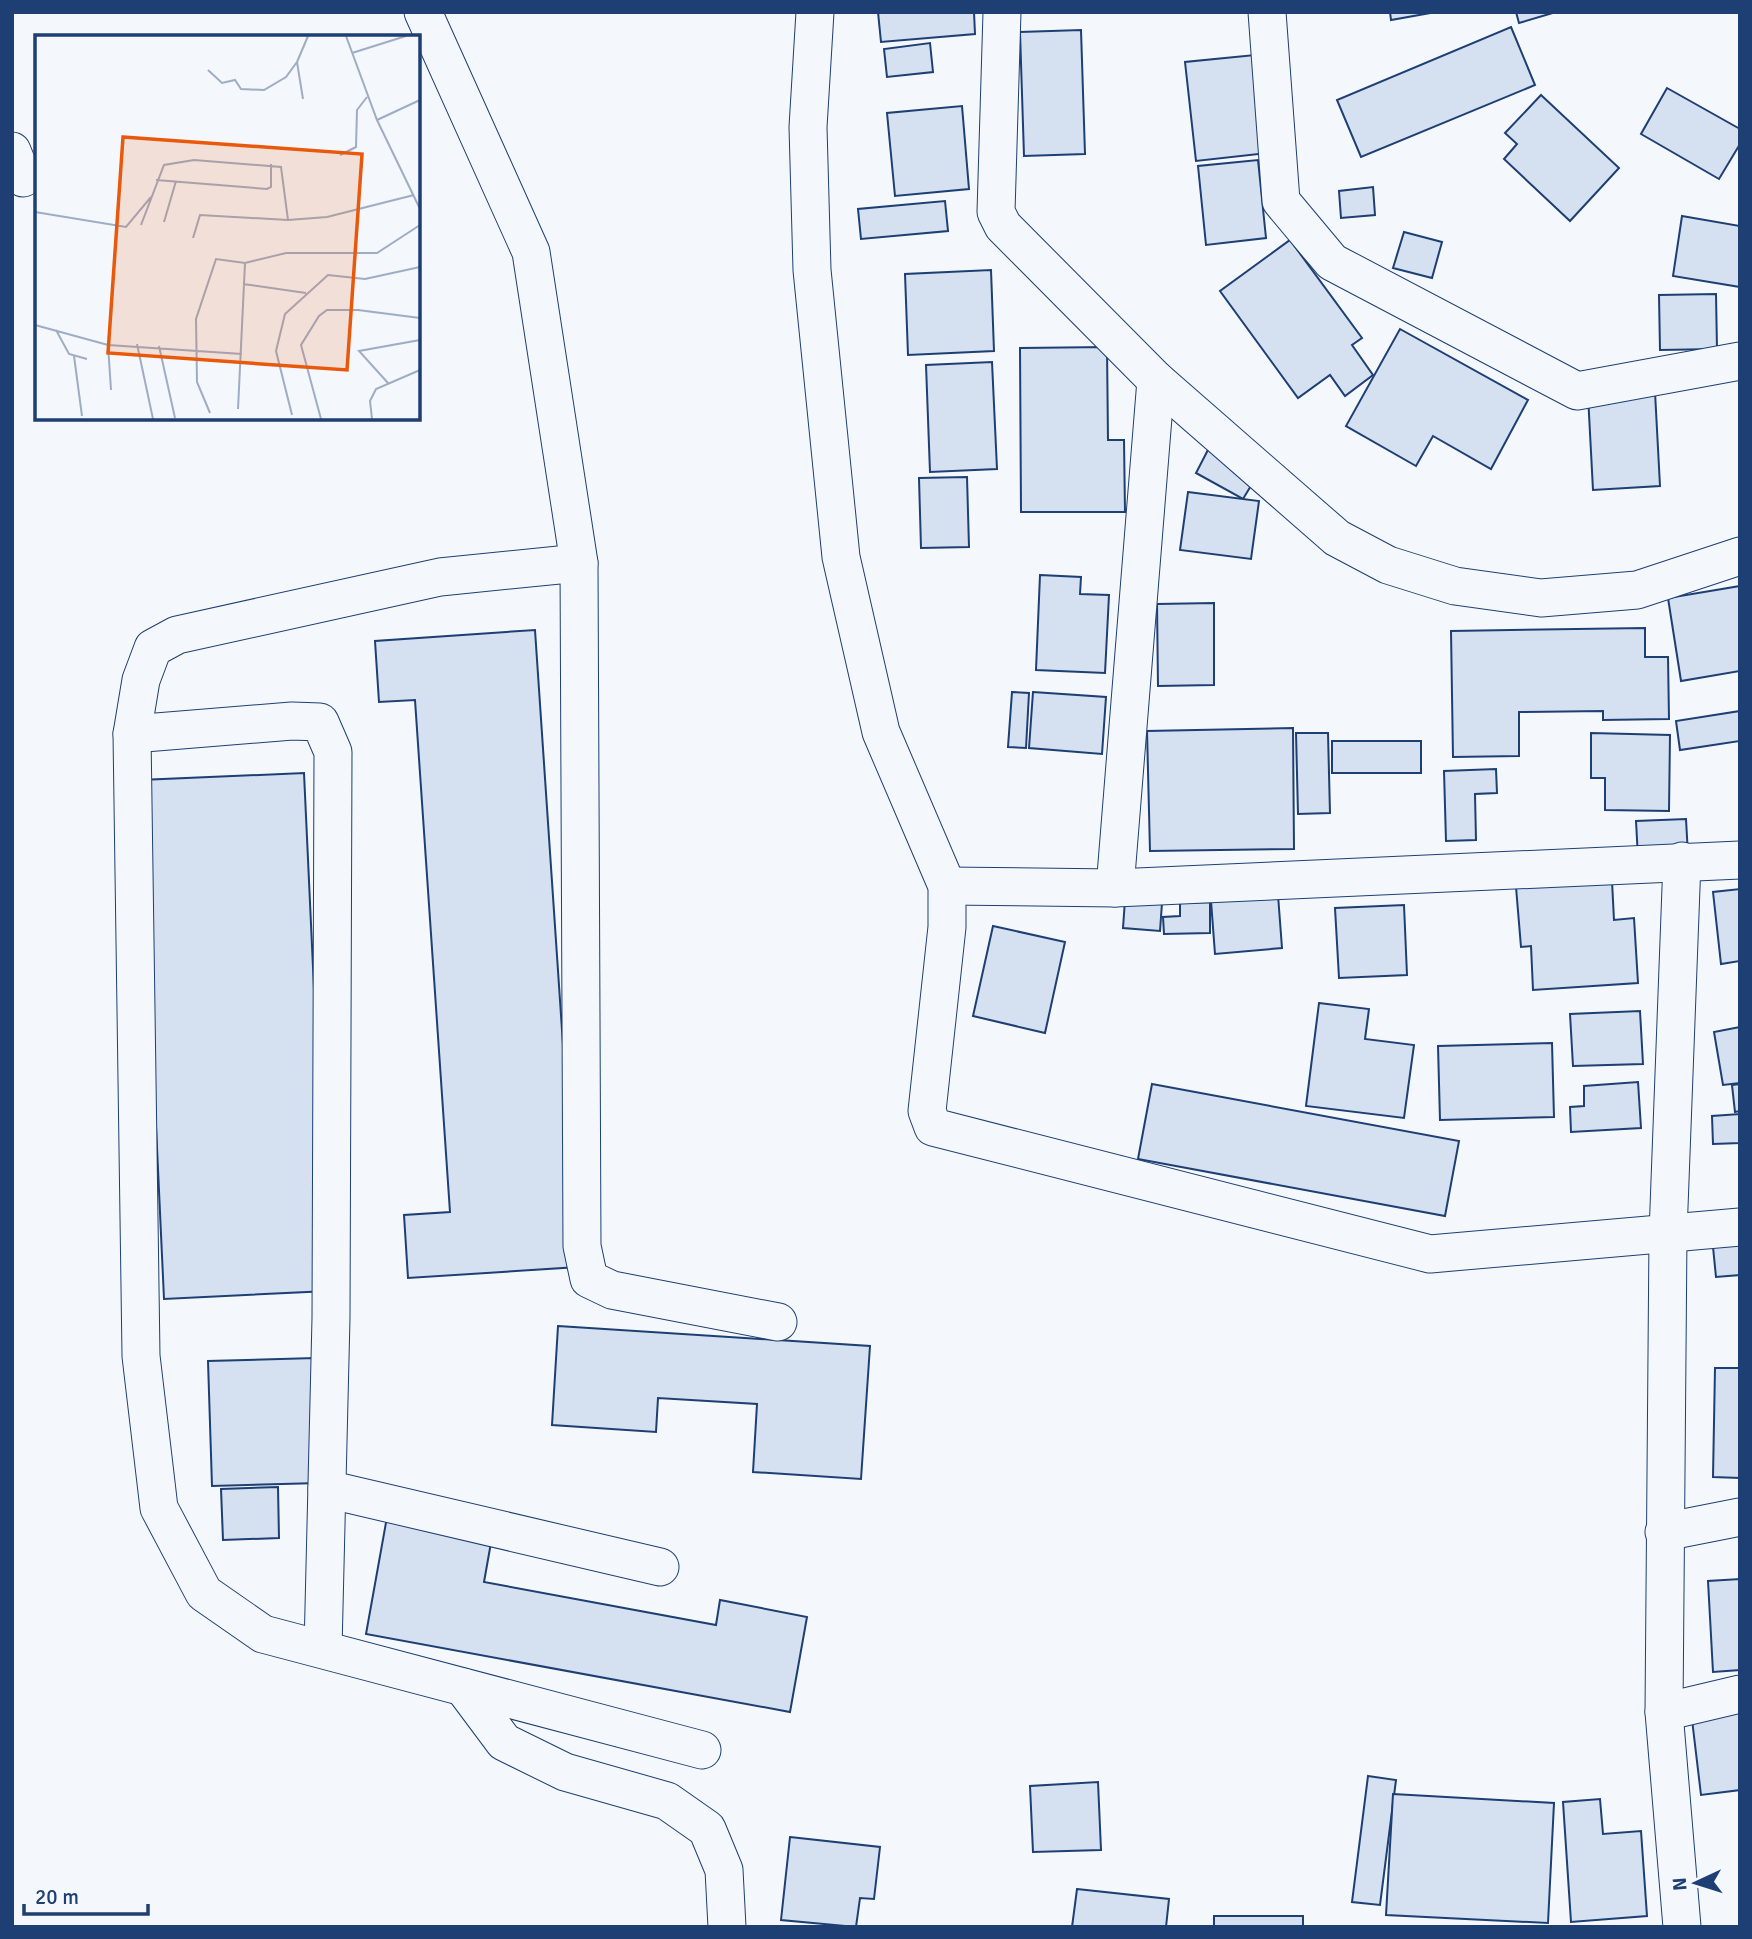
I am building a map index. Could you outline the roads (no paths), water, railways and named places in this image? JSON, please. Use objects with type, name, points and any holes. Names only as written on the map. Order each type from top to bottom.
[{"type":"street","points":[[423,12],[531,252],[579,563],[582,1246],[589,1279],[612,1290],[778,1322]]},
{"type":"street","points":[[815,12],[808,127],[812,270],[841,557],[881,732],[947,886],[947,927],[927,1111],[933,1126],[1430,1254],[1740,1227]]},
{"type":"street","points":[[1002,12],[996,212],[1003,226],[1156,380],[1337,538],[1388,565],[1455,586],[1541,598],[1637,590],[1740,556]]},
{"type":"street","points":[[1267,12],[1280,201],[1332,262],[1577,391],[1740,361]]},
{"type":"street","points":[[1115,888],[1156,380]]},
{"type":"street","points":[[579,563],[440,577],[177,635],[153,648],[141,680],[132,734],[141,1356],[159,1508],[204,1593],[262,1633],[702,1750]]},
{"type":"street","points":[[132,734],[292,721],[320,722],[333,752],[331,1318],[323,1649]]},
{"type":"street","points":[[947,886],[1115,888],[1740,860]]},
{"type":"street","points":[[1682,861],[1668,1234],[1664,1532],[1664,1712],[1682,1927]]},
{"type":"street","points":[[327,1489],[660,1567]]},
{"type":"street","points":[[1664,1532],[1740,1517]]},
{"type":"street","points":[[463,1686],[504,1742],[565,1772],[667,1801],[707,1829],[724,1870],[727,1927]]},
{"type":"street","points":[[1664,1712],[1740,1694]]}]
